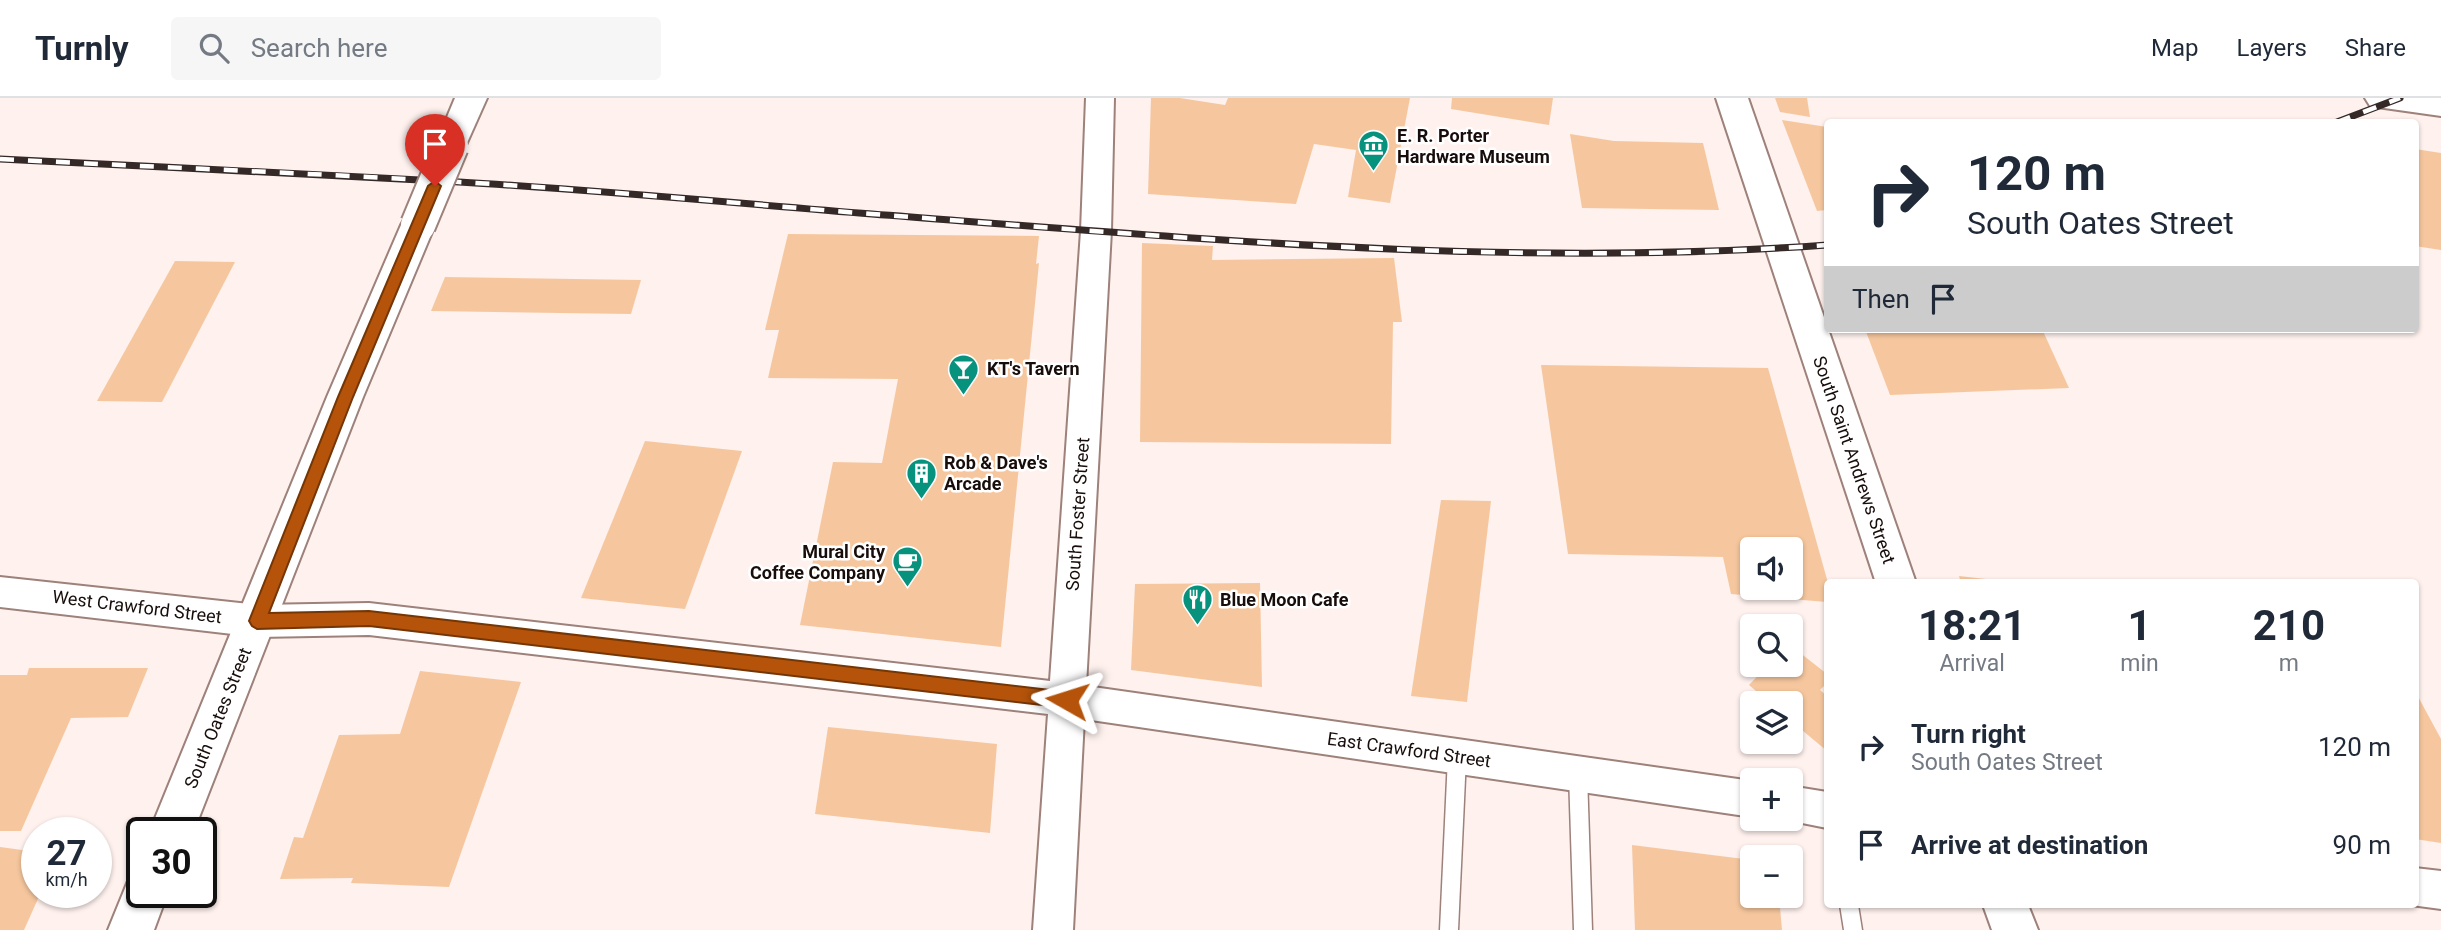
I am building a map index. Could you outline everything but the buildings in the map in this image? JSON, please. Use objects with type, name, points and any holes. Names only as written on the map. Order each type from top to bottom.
[{"type":"main road","name":"South Oates Street","points":[[177,817],[345,397],[471,98]]},
{"type":"main road","name":"South Saint Andrews Street","points":[[1732,98],[1895,579]]},
{"type":"main road","points":[[2381,98],[2441,105]]},
{"type":"main road","points":[[131,930],[140,908]]},
{"type":"main road","points":[[2007,908],[2015,930]]},
{"type":"street","name":"South Foster Street","points":[[1053,930],[1097,219],[1100,98]]},
{"type":"street","name":"West Crawford Street","points":[[0,592],[257,621],[369,619],[1067,700]]},
{"type":"street","name":"East Crawford Street","points":[[1067,700],[1740,797]]},
{"type":"street","points":[[1803,806],[1824,810]]},
{"type":"street","points":[[2419,887],[2441,890]]},
{"type":"lane","points":[[1449,930],[1457,757]]},
{"type":"lane","points":[[1578,774],[1583,930]]},
{"type":"lane","points":[[1849,908],[1853,930]]},
{"type":"railway","points":[[2345,119],[2400,98]]},
{"type":"railway","points":[[0,159],[511,185],[1110,232],[1349,247],[1588,253],[1824,245]]},
{"type":"place","name":"E. R. Porter Hardware Museum","points":[[1374,173]]},
{"type":"place","name":"KT's Tavern","points":[[964,396]]},
{"type":"place","name":"Rob & Dave's Arcade","points":[[921,500]]},
{"type":"place","name":"Mural City Coffee Company","points":[[908,589]]},
{"type":"place","name":"Blue Moon Cafe","points":[[1197,627]]},
{"type":"route","points":[[435,186],[345,397],[257,621],[369,619],[1067,700]]}]
